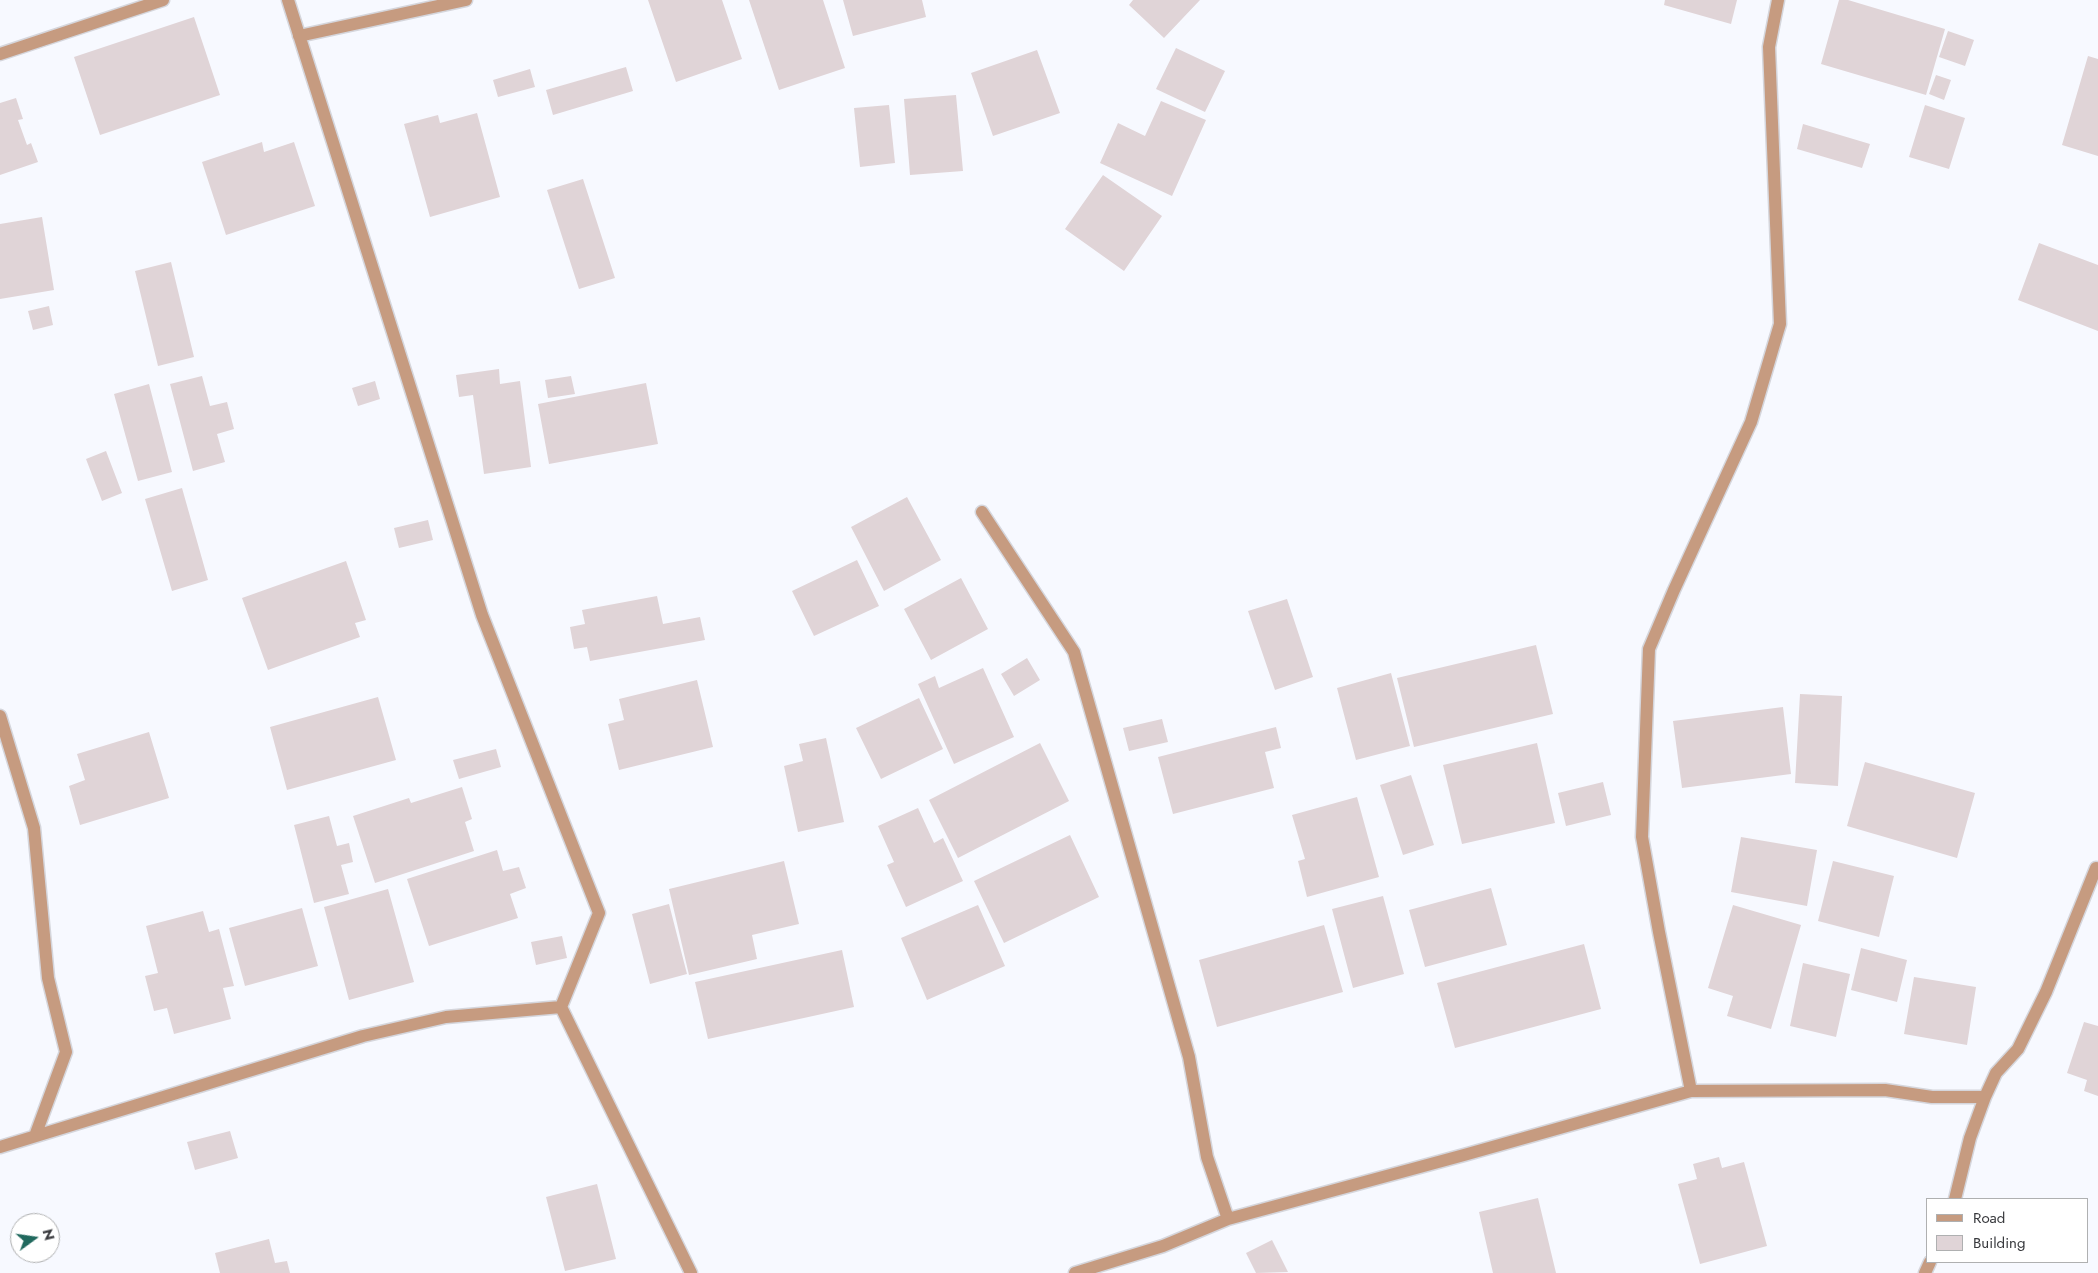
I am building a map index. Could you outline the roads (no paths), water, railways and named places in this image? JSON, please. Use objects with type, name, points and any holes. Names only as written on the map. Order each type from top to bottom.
[{"type":"street","points":[[0,54],[163,0]]},
{"type":"street","points":[[288,0],[482,615],[599,913],[561,1007],[691,1273]]},
{"type":"street","points":[[300,36],[466,0]]},
{"type":"street","points":[[1691,1091],[1674,1014],[1642,836],[1649,649],[1751,422],[1780,324],[1768,48],[1778,0]]},
{"type":"street","points":[[982,512],[1074,652],[1189,1057],[1207,1157],[1228,1219]]},
{"type":"street","points":[[0,716],[34,828],[48,978],[66,1052],[35,1136]]},
{"type":"street","points":[[1955,1198],[1970,1138],[1985,1097],[1996,1073],[2018,1049],[2046,992],[2096,868]]},
{"type":"street","points":[[0,1147],[362,1036],[446,1018],[561,1007]]},
{"type":"street","points":[[1075,1273],[1163,1246],[1228,1219],[1456,1158],[1691,1091],[1884,1090],[1932,1097],[1985,1097]]}]
